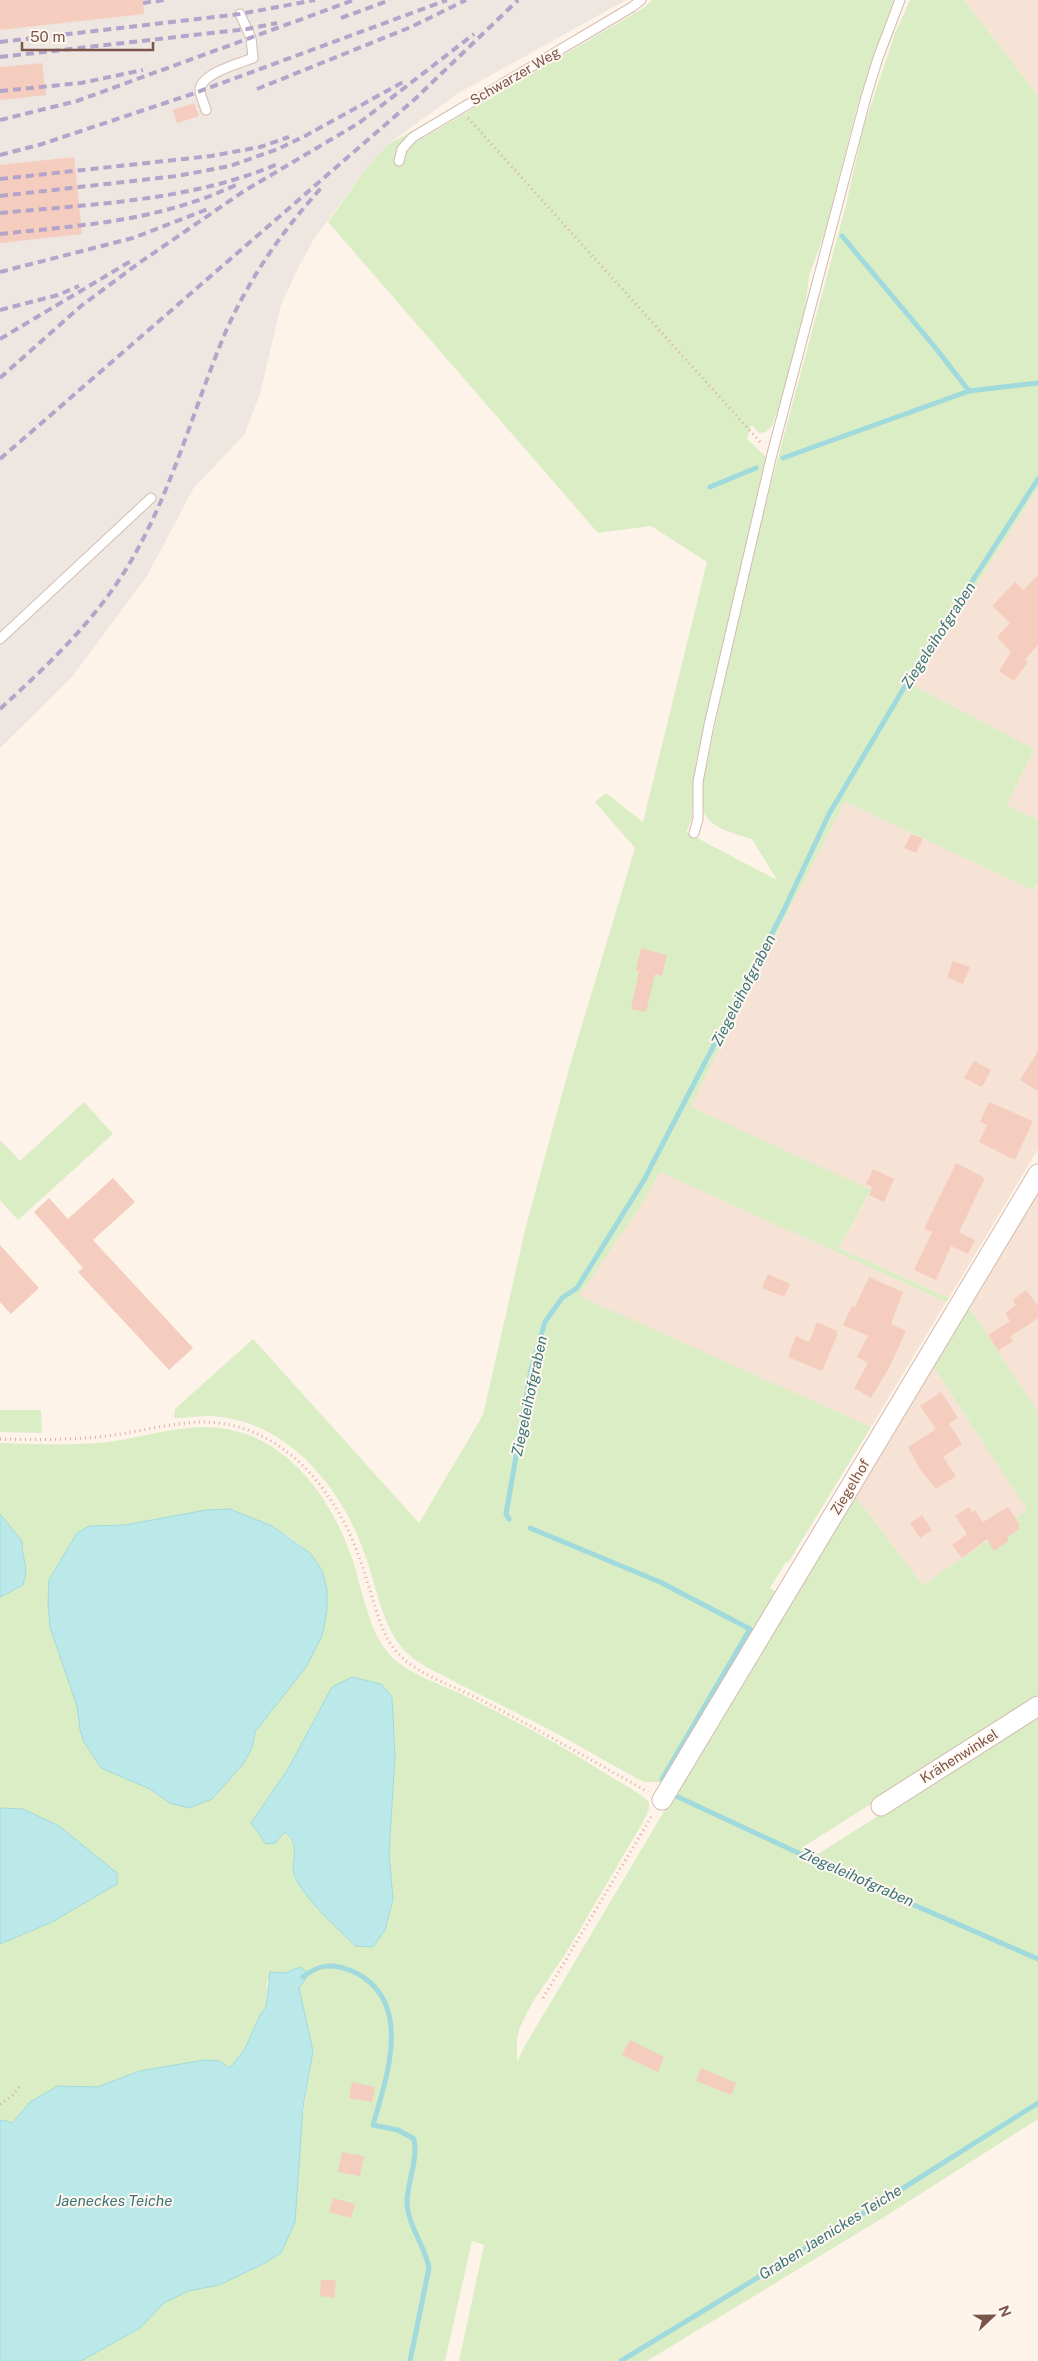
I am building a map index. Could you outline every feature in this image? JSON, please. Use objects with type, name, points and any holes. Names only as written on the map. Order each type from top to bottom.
[{"type":"street","name":"Ziegelhof","points":[[662,1800],[1038,1174]]},
{"type":"street","name":"Krähenwinkel","points":[[881,1806],[1038,1706]]},
{"type":"lane","name":"Schwarzer Weg","points":[[400,161],[402,149],[413,137],[632,8],[641,0]]},
{"type":"lane","points":[[694,833],[698,819],[698,782],[709,725],[772,454],[866,97],[878,58],[900,0]]},
{"type":"lane","points":[[206,110],[200,91],[201,84],[211,75],[253,58],[251,38],[240,14]]},
{"type":"lane","points":[[0,639],[151,498]]},
{"type":"path","points":[[459,109],[772,454]]},
{"type":"path","points":[[0,1439],[51,1440],[99,1437],[188,1423],[228,1424],[256,1432],[281,1447],[308,1468],[331,1500],[358,1554],[384,1632],[394,1649],[404,1659],[421,1671],[455,1686],[520,1720],[662,1800],[543,1998]]},
{"type":"path","points":[[0,2104],[12,2096],[20,2086]]},
{"type":"shaded area","points":[[0,0],[626,0],[457,94],[387,145],[365,170],[314,239],[281,305],[260,394],[244,435],[193,489],[147,576],[72,677],[0,748]]},
{"type":"shaded area","points":[[964,0],[1038,0],[1038,96],[1031,87]]},
{"type":"shaded area","points":[[1038,488],[1038,820],[1007,805],[1034,749],[913,685]]},
{"type":"shaded area","points":[[845,802],[1033,890],[1038,882],[1038,1149],[949,1298],[839,1248],[871,1191],[691,1107],[753,979]]},
{"type":"shaded area","points":[[660,1172],[946,1302],[871,1427],[578,1296],[639,1209]]},
{"type":"shaded area","points":[[1038,1187],[1038,1412],[967,1304]]},
{"type":"shaded area","points":[[931,1363],[1027,1510],[1000,1527],[1003,1531],[923,1585],[853,1493]]},
{"type":"green space","points":[[652,0],[894,0],[858,104],[825,232],[809,276],[805,308],[782,398],[772,426],[766,432],[759,433],[751,425],[747,439],[766,457],[765,468],[696,761],[692,819],[686,832],[777,880],[752,839],[722,829],[704,814],[701,806],[702,786],[751,558],[846,205],[863,129],[895,33],[910,0],[964,0],[1038,96],[1038,488],[913,685],[1034,749],[1007,805],[1038,820],[1038,882],[1033,890],[845,802],[753,979],[691,1107],[871,1190],[839,1248],[949,1298],[946,1302],[660,1172],[639,1209],[579,1296],[871,1427],[788,1563],[786,1562],[770,1588],[776,1592],[663,1782],[644,1782],[537,1723],[430,1669],[412,1657],[399,1644],[386,1621],[355,1530],[342,1506],[308,1462],[288,1444],[264,1430],[239,1420],[211,1416],[174,1418],[175,1409],[253,1339],[419,1523],[483,1415],[526,1226],[570,1065],[635,848],[595,802],[606,793],[643,822],[707,562],[651,526],[598,533],[328,222],[365,170],[387,145],[419,127],[405,140],[406,148],[645,7]]},
{"type":"green space","points":[[84,1102],[113,1134],[18,1220],[0,1200],[0,1140],[20,1161]]},
{"type":"green space","points":[[967,1304],[1038,1412],[1038,1698],[803,1847],[818,1854],[1038,1715],[1038,2119],[881,2219],[647,2361],[459,2361],[484,2245],[472,2241],[445,2361],[81,2361],[140,2328],[164,2303],[188,2291],[219,2285],[281,2253],[313,2051],[299,1988],[305,1980],[300,1967],[285,1973],[275,1972],[267,1981],[266,2007],[260,2015],[245,2049],[230,2068],[219,2061],[204,2060],[140,2071],[97,2087],[58,2086],[30,2102],[11,2123],[3,2120],[0,2121],[0,1944],[52,1922],[116,1873],[59,1826],[23,1809],[0,1808],[0,1597],[23,1585],[26,1572],[22,1541],[0,1514],[0,1443],[94,1443],[193,1427],[231,1430],[255,1438],[276,1450],[295,1465],[327,1505],[349,1550],[373,1627],[380,1641],[400,1664],[537,1733],[629,1787],[649,1802],[649,1809],[643,1822],[566,1953],[532,2003],[519,2029],[517,2063],[523,2049],[853,1493],[923,1585],[1002,1531],[1000,1527],[1027,1510],[931,1363]],"holes":[[[206,1510],[257,1522],[285,1534],[298,1543],[322,1570],[306,1667],[255,1732],[252,1748],[244,1763],[212,1799],[170,1803],[150,1789],[101,1768],[84,1742],[49,1580],[77,1533],[90,1526],[125,1525]],[[352,1677],[381,1684],[392,1697],[395,1756],[389,1854],[393,1899],[294,1877],[295,1846],[285,1832],[273,1792],[288,1769],[319,1710]]]},
{"type":"green space","points":[[0,1410],[41,1410],[42,1433],[0,1432]]},
{"type":"water","points":[[230,1509],[272,1526],[310,1553],[322,1570],[327,1590],[327,1610],[322,1636],[306,1667],[255,1732],[252,1748],[244,1763],[212,1799],[189,1808],[170,1803],[150,1789],[101,1768],[84,1742],[80,1730],[77,1706],[50,1627],[48,1605],[49,1580],[77,1533],[90,1526],[125,1525],[206,1510]]},
{"type":"water","points":[[0,1514],[22,1541],[26,1572],[23,1585],[0,1597]]},
{"type":"water","points":[[352,1677],[381,1684],[392,1697],[395,1756],[389,1854],[393,1899],[385,1930],[373,1947],[355,1946],[308,1897],[294,1873],[294,1850],[291,1838],[285,1832],[275,1843],[266,1844],[251,1823],[288,1769],[332,1687]]},
{"type":"water","points":[[0,1808],[23,1809],[59,1826],[117,1873],[117,1884],[52,1922],[0,1944]]},
{"type":"water","name":"Jaeneckes Teiche","points":[[300,1967],[307,1972],[305,1980],[299,1988],[313,2051],[303,2107],[295,2222],[281,2253],[219,2285],[188,2291],[164,2303],[140,2328],[81,2361],[0,2361],[0,2121],[12,2123],[30,2102],[58,2086],[97,2087],[140,2071],[204,2060],[219,2061],[230,2068],[245,2049],[260,2015],[266,2007],[270,1972],[285,1973]]},
{"type":"building","points":[[0,0],[143,0],[144,14],[0,30]]},
{"type":"building","points":[[42,63],[46,95],[0,100],[0,67]]},
{"type":"building","points":[[194,103],[199,116],[177,123],[173,110]]},
{"type":"building","points":[[74,157],[82,234],[0,243],[0,165]]},
{"type":"building","points":[[1038,575],[1038,645],[1025,659],[1028,662],[1014,681],[999,671],[1011,652],[997,637],[1010,623],[992,606],[1015,582],[1023,590]]},
{"type":"building","points":[[911,834],[923,839],[916,853],[904,848]]},
{"type":"building","points":[[641,948],[667,955],[662,976],[655,974],[646,1012],[631,1009],[639,971],[636,970]]},
{"type":"building","points":[[953,961],[970,967],[963,984],[947,977]]},
{"type":"building","points":[[1038,1051],[1038,1091],[1020,1080]]},
{"type":"building","points":[[974,1061],[991,1070],[982,1087],[964,1078]]},
{"type":"building","points":[[989,1102],[1033,1121],[1015,1160],[979,1142],[987,1125],[980,1122]]},
{"type":"building","points":[[956,1163],[985,1178],[959,1232],[975,1240],[968,1254],[951,1246],[936,1280],[914,1270],[932,1232],[924,1229]]},
{"type":"building","points":[[873,1169],[894,1179],[884,1202],[869,1195],[872,1187],[866,1184]]},
{"type":"building","points":[[113,1178],[135,1202],[93,1240],[193,1348],[169,1370],[78,1272],[83,1268],[34,1212],[49,1198],[68,1219]]},
{"type":"building","points":[[0,1245],[39,1288],[11,1314],[0,1302]]},
{"type":"building","points":[[768,1274],[790,1284],[784,1297],[762,1288]]},
{"type":"building","points":[[869,1277],[903,1292],[891,1324],[906,1331],[889,1368],[871,1398],[854,1388],[868,1363],[857,1357],[868,1336],[843,1325],[852,1306],[855,1307]]},
{"type":"building","points":[[1026,1290],[1038,1306],[1038,1318],[1010,1337],[1013,1341],[998,1351],[988,1335],[1010,1321],[1005,1313],[1016,1305],[1013,1300]]},
{"type":"building","points":[[817,1322],[837,1331],[837,1336],[822,1371],[788,1357],[796,1336],[809,1342]]},
{"type":"building","points":[[941,1392],[958,1418],[949,1424],[962,1444],[943,1457],[956,1476],[936,1489],[920,1469],[908,1447],[936,1429],[920,1406]]},
{"type":"building","points":[[969,1507],[972,1512],[975,1510],[983,1522],[1008,1507],[1020,1525],[1018,1526],[1020,1529],[1007,1537],[1009,1541],[994,1551],[987,1539],[962,1558],[952,1545],[967,1534],[955,1516]]},
{"type":"building","points":[[922,1515],[932,1530],[920,1538],[910,1523]]},
{"type":"building","points":[[630,2040],[664,2057],[658,2072],[622,2055]]},
{"type":"building","points":[[701,2068],[736,2083],[731,2095],[696,2081]]},
{"type":"building","points":[[352,2082],[375,2087],[372,2102],[349,2098]]},
{"type":"building","points":[[342,2152],[364,2156],[360,2176],[338,2172]]},
{"type":"building","points":[[333,2198],[355,2204],[351,2218],[329,2212]]},
{"type":"building","points":[[321,2280],[336,2280],[334,2298],[320,2296]]},
{"type":"waterway","name":"Ziegeleihofgraben","points":[[842,236],[969,391],[1038,383]]},
{"type":"waterway","points":[[783,458],[969,391]]},
{"type":"waterway","points":[[710,487],[756,468]]},
{"type":"waterway","name":"Ziegeleihofgraben","points":[[509,1519],[506,1514],[531,1370],[545,1322],[562,1298],[577,1288],[644,1180],[784,910],[829,814],[908,681],[1038,479]]},
{"type":"waterway","name":"Ziegeleihofgraben","points":[[530,1528],[660,1582],[750,1629],[662,1779]]},
{"type":"waterway","name":"Ziegeleihofgraben","points":[[676,1796],[861,1882],[1038,1959]]},
{"type":"waterway","name":"Graben Jaenickes Teiche","points":[[303,1977],[315,1969],[326,1966],[352,1971],[372,1984],[384,2000],[390,2019],[389,2062],[373,2125],[398,2130],[414,2139],[415,2155],[408,2193],[408,2210],[429,2268],[410,2361]]},
{"type":"waterway","name":"Graben Jaenickes Teiche","points":[[621,2361],[870,2209],[1038,2103]]},
{"type":"railway","points":[[143,3],[164,0]]},
{"type":"railway","points":[[0,42],[240,14],[315,0]]},
{"type":"railway","points":[[0,120],[77,101],[354,0]]},
{"type":"railway","points":[[341,18],[390,0]]},
{"type":"railway","points":[[0,155],[39,145],[192,94],[447,0]]},
{"type":"railway","points":[[257,89],[411,27],[466,0]]},
{"type":"railway","points":[[0,459],[416,98],[518,0]]},
{"type":"railway","points":[[0,57],[247,29],[277,23]]},
{"type":"railway","points":[[0,378],[81,306],[139,263],[244,191],[359,123],[474,34]]},
{"type":"railway","points":[[0,91],[81,83],[143,70]]},
{"type":"railway","points":[[0,196],[177,176],[230,166],[278,149],[305,136],[405,81]]},
{"type":"railway","points":[[0,179],[211,156],[260,147],[289,137]]},
{"type":"railway","points":[[0,213],[107,203],[178,193],[213,186],[247,176],[280,163]]},
{"type":"railway","points":[[0,234],[92,224],[151,214],[180,206],[238,184]]},
{"type":"railway","points":[[0,709],[69,642],[100,606],[128,566],[170,480],[214,360],[235,311],[268,255],[322,187]]},
{"type":"railway","points":[[0,272],[133,238],[208,209]]},
{"type":"railway","points":[[0,339],[131,261]]},
{"type":"railway","points":[[0,310],[58,295],[79,286]]}]
